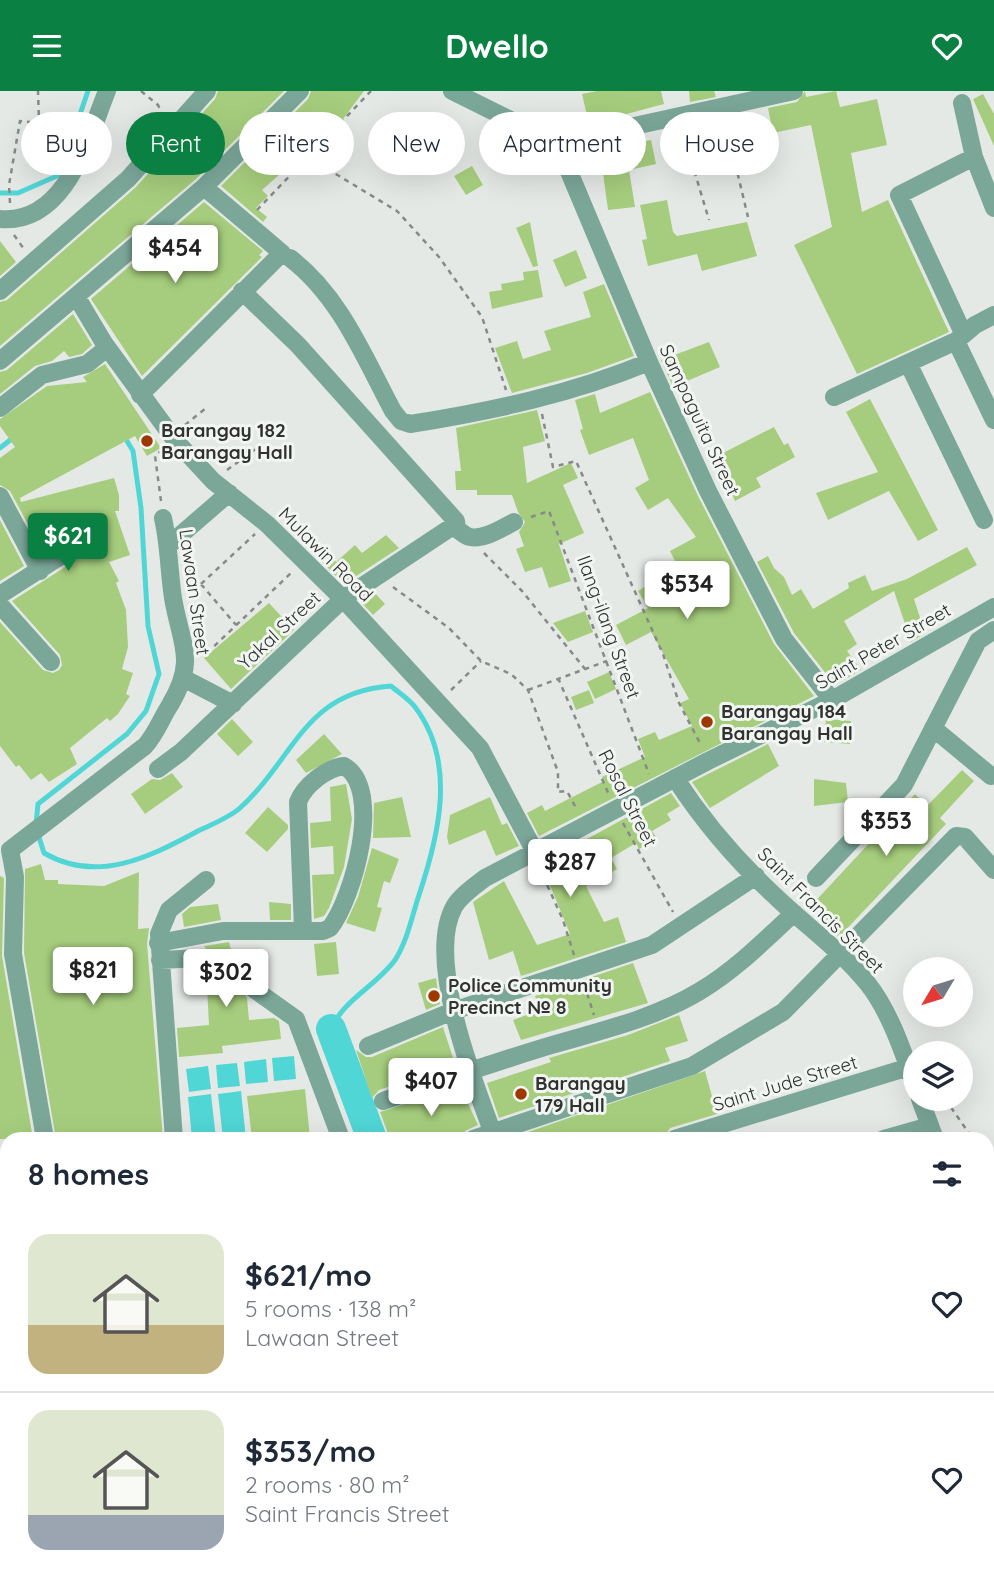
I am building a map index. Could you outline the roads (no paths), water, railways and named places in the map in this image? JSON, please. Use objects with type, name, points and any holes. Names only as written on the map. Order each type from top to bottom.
[{"type":"street","points":[[5,215],[40,209],[71,180],[107,91]]},
{"type":"street","points":[[0,291],[128,179],[207,91]]},
{"type":"street","points":[[0,361],[203,188],[300,91]]},
{"type":"street","points":[[452,91],[494,112]]},
{"type":"street","points":[[646,123],[794,91]]},
{"type":"street","points":[[962,103],[974,157],[992,200]]},
{"type":"street","points":[[974,157],[898,195],[994,420]]},
{"type":"street","name":"Sampaguita Street","points":[[570,175],[649,362],[708,491],[784,639],[832,700]]},
{"type":"street","points":[[203,188],[309,273],[330,296],[401,421],[410,424],[511,406],[603,380],[649,362]]},
{"type":"street","points":[[140,395],[180,359],[242,291],[286,255]]},
{"type":"street","points":[[242,291],[317,365],[464,533]]},
{"type":"street","name":"Mulawin Road","points":[[76,296],[107,348],[173,437],[213,481],[267,524],[343,600],[440,701],[480,748],[533,853]]},
{"type":"street","points":[[834,397],[960,337],[994,315]]},
{"type":"street","points":[[0,408],[41,375],[87,364],[107,348]]},
{"type":"street","points":[[908,363],[984,520]]},
{"type":"street","points":[[169,545],[229,493]]},
{"type":"street","points":[[0,496],[40,571]]},
{"type":"street","name":"Lawaan Street","points":[[8,879],[10,850],[48,818],[145,746],[154,736],[184,680],[183,638],[173,598],[169,545],[163,518]]},
{"type":"street","name":"Yakal Street","points":[[158,769],[233,704],[343,600],[379,575],[450,528],[464,533],[487,535],[514,522]]},
{"type":"street","points":[[0,596],[67,552]]},
{"type":"street","points":[[0,605],[51,662]]},
{"type":"street","name":"Saint Peter Street","points":[[492,1132],[469,1070],[453,1011],[445,940],[455,904],[485,878],[709,760],[832,700],[994,607]]},
{"type":"street","points":[[816,878],[904,785],[978,641],[994,630]]},
{"type":"street","points":[[184,680],[233,704]]},
{"type":"street","points":[[933,728],[991,776]]},
{"type":"street","points":[[159,951],[223,931],[323,931],[334,924],[364,829],[362,794],[351,771],[344,766],[318,778],[302,793],[298,803],[303,929]]},
{"type":"street","name":"Saint Francis Street","points":[[675,778],[700,816],[756,876],[842,955],[870,985],[903,1056]]},
{"type":"street","points":[[505,1132],[692,1066],[783,1012],[842,955],[956,836],[965,837],[994,870]]},
{"type":"street","points":[[368,1047],[453,1011],[578,967],[652,945],[756,876]]},
{"type":"street","points":[[8,879],[13,954],[44,1132]]},
{"type":"street","points":[[173,1132],[159,951],[169,909],[206,880]]},
{"type":"street","points":[[383,1101],[469,1070],[599,1031],[699,992],[734,967],[794,913]]},
{"type":"street","points":[[159,951],[201,958]]},
{"type":"street","points":[[251,987],[296,1019],[338,1132]]},
{"type":"street","name":"Saint Jude Street","points":[[697,1132],[903,1069]]},
{"type":"street","points":[[900,1132],[928,1120]]},
{"type":"water","points":[[294,1056],[296,1079],[274,1081],[272,1058]]},
{"type":"water","points":[[266,1059],[268,1082],[246,1084],[244,1062]]},
{"type":"water","points":[[237,1063],[240,1086],[218,1088],[216,1065]]},
{"type":"water","points":[[208,1066],[211,1089],[189,1092],[186,1069]]},
{"type":"water","points":[[241,1091],[245,1132],[222,1132],[218,1094]]},
{"type":"water","points":[[211,1094],[215,1132],[191,1132],[188,1097]]},
{"type":"waterway","points":[[0,193],[18,193],[59,175],[88,91]]},
{"type":"waterway","points":[[36,824],[38,804],[127,734],[146,711],[159,674],[148,626],[141,508],[133,451],[124,436]]},
{"type":"waterway","points":[[0,448],[14,437]]},
{"type":"waterway","points":[[38,834],[44,853],[64,862],[103,867],[142,858],[226,818],[240,808],[259,789],[319,714],[338,701],[362,691],[391,686],[415,707],[428,728],[436,751],[440,775],[438,824],[409,929],[399,953],[379,978],[343,1010],[331,1029]]},
{"type":"waterway","points":[[331,1029],[369,1132]]},
{"type":"place","name":"Barangay 182 Barangay Hall","points":[[147,441]]},
{"type":"place","name":"Barangay 184 Barangay Hall","points":[[707,722]]},
{"type":"place","name":"Police Community Precinct № 8","points":[[434,996]]},
{"type":"place","name":"Barangay 179 Hall","points":[[521,1094]]}]
